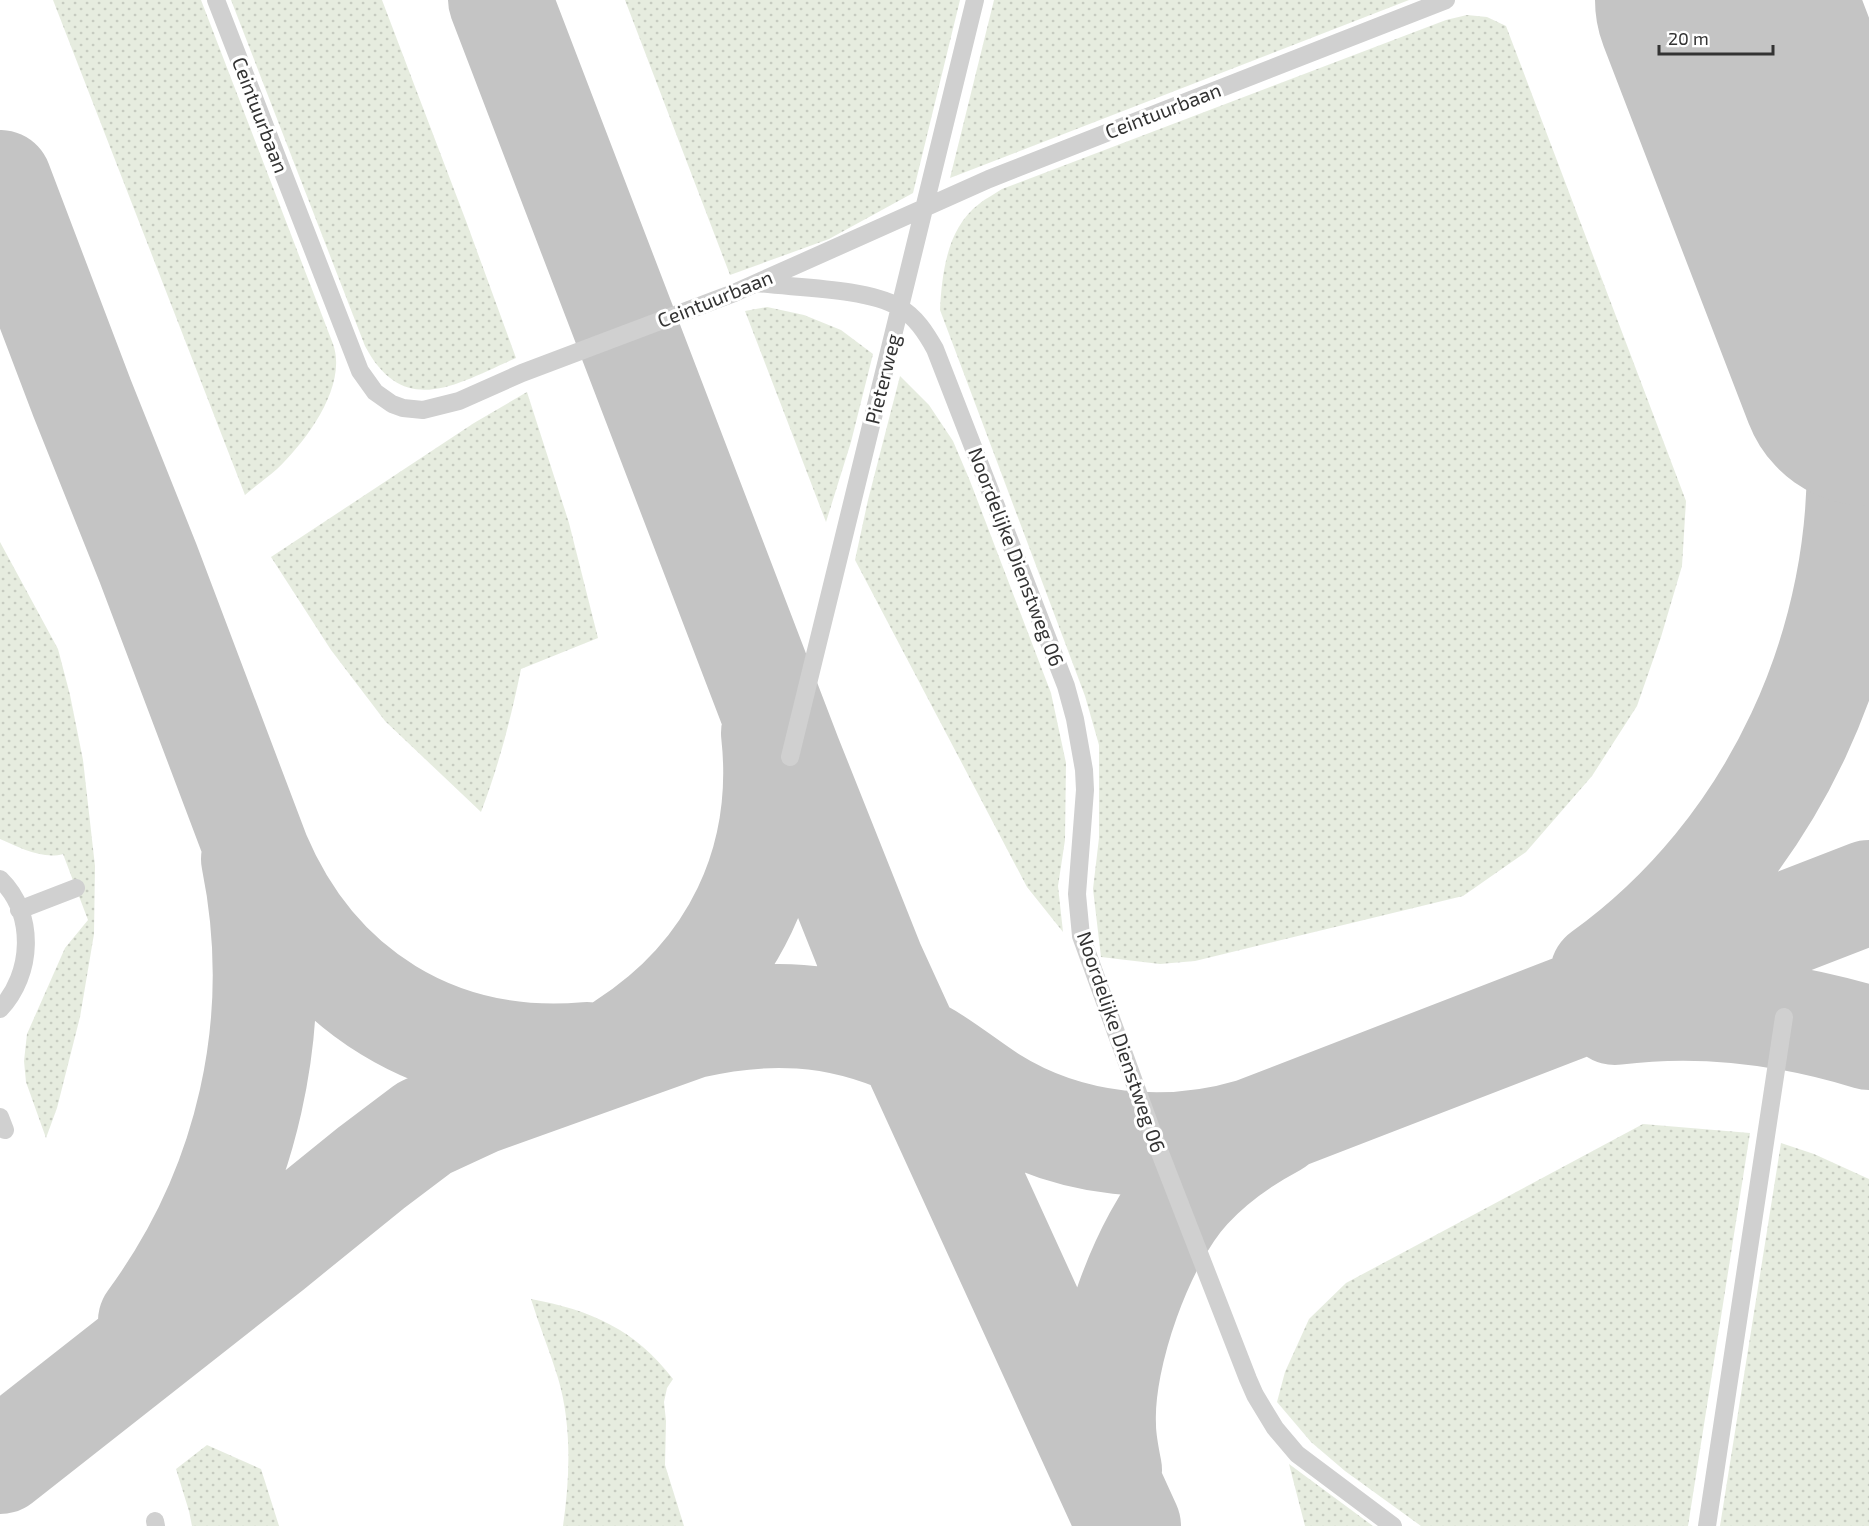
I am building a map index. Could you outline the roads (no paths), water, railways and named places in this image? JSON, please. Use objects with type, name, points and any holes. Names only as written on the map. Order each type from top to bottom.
[{"type":"lane","name":"Ceintuurbaan","points":[[216,0],[360,370],[375,393],[392,404],[413,410],[423,410],[459,401],[522,373],[755,283],[989,179],[1446,0]]},
{"type":"lane","name":"Pieterweg","points":[[790,758],[975,0]]},
{"type":"lane","name":"Noordelijke Dienstweg 06","points":[[755,283],[867,296],[886,301],[900,308],[920,326],[935,349],[1069,693],[1084,770],[1077,894],[1081,936],[1157,1145],[1248,1379],[1270,1420],[1297,1454],[1393,1526]]},
{"type":"lane","points":[[0,879],[16,901],[24,922],[27,945],[24,967],[16,988],[0,1009]]},
{"type":"lane","points":[[19,910],[76,888]]},
{"type":"lane","points":[[1707,1526],[1784,1017]]}]
